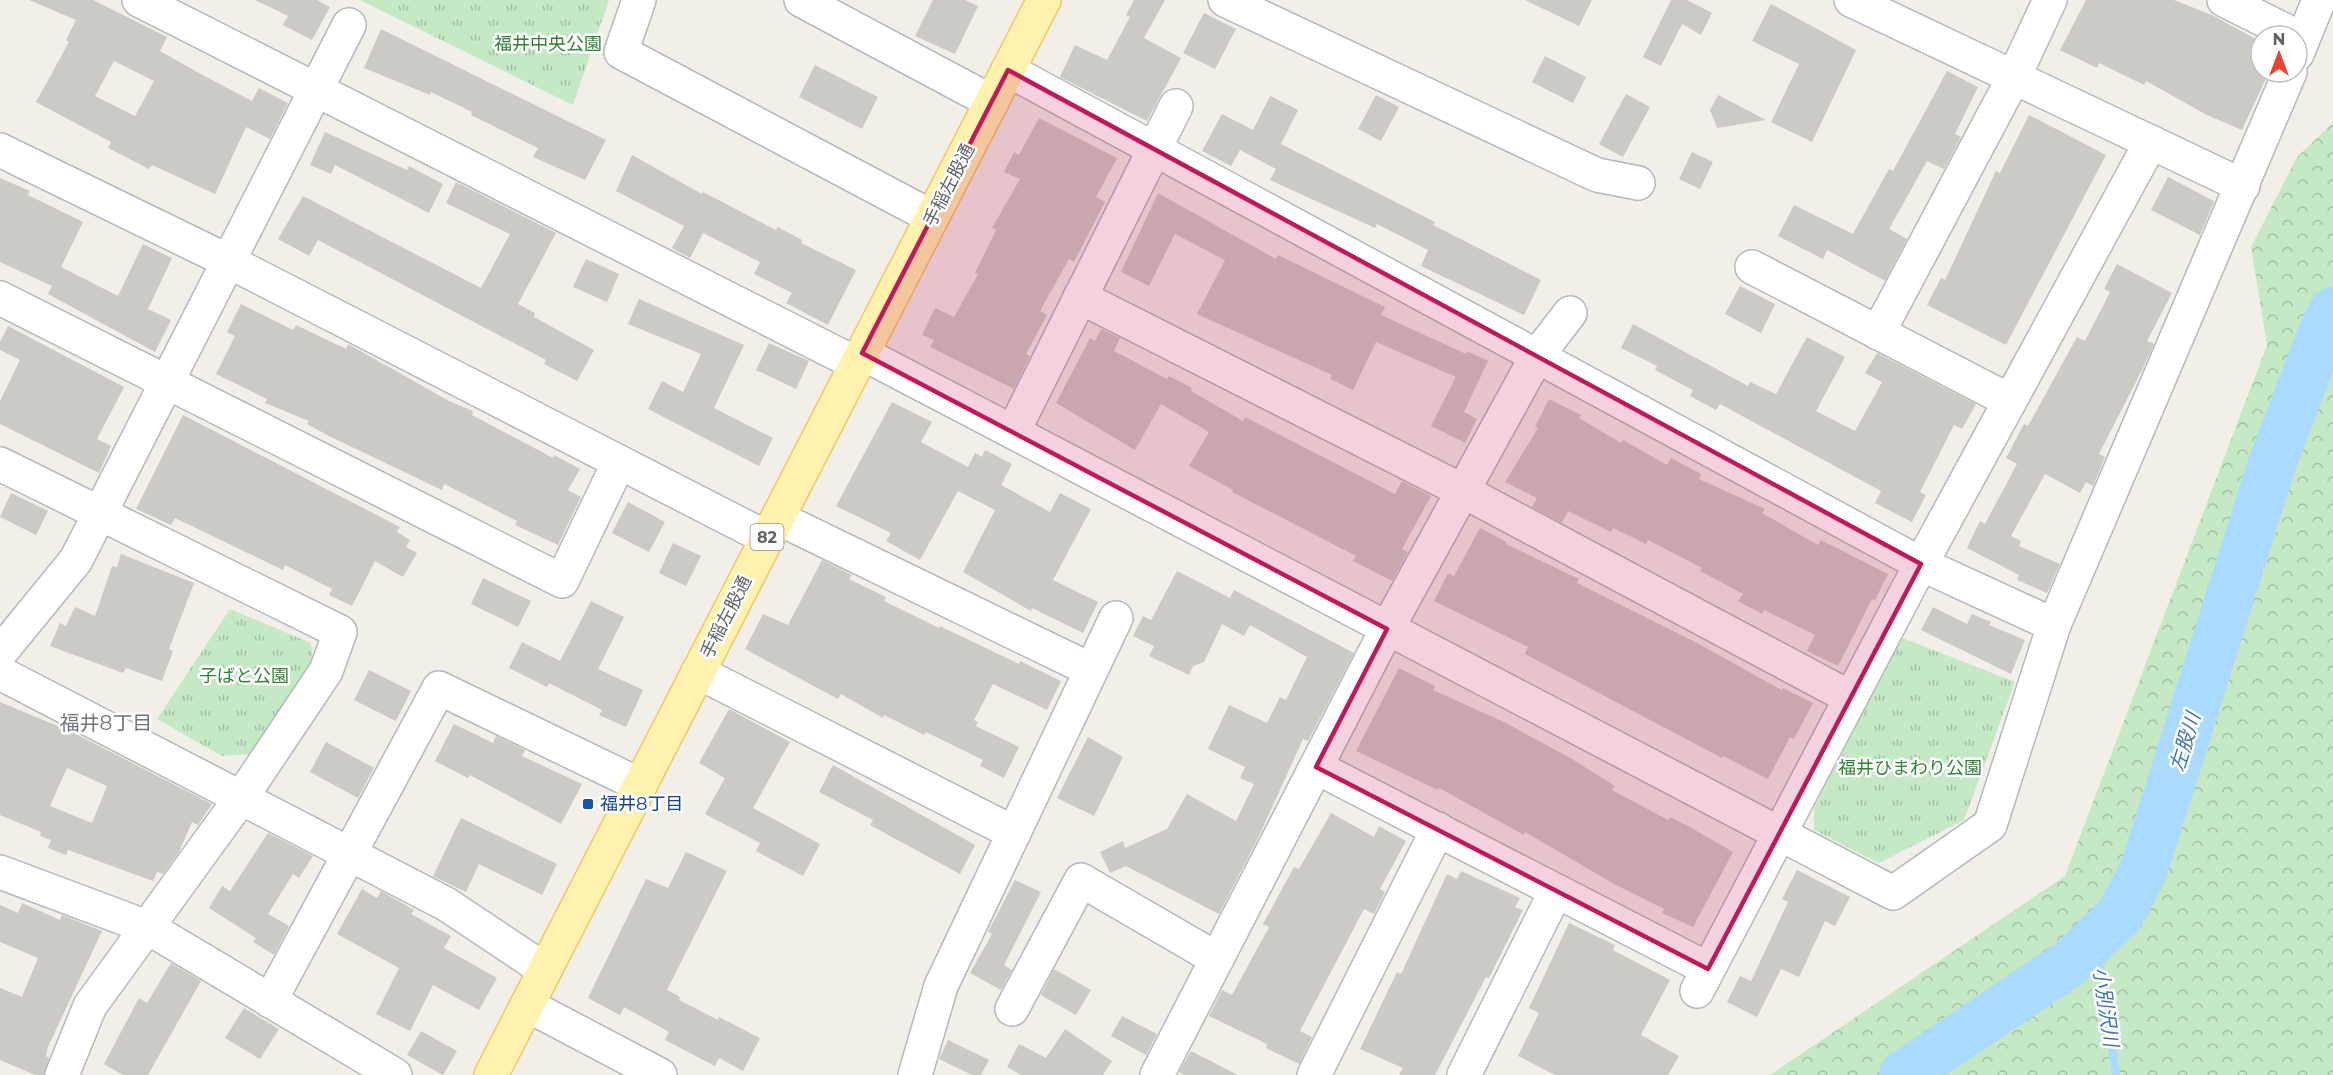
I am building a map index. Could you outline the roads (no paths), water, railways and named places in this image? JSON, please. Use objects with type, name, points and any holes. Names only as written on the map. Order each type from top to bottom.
[{"type":"main road","name":"手稲左股通","points":[[491,1075],[1044,0]]},
{"type":"street","points":[[139,0],[1013,432],[1893,893],[1990,825],[2054,625],[2285,84]]},
{"type":"street","points":[[639,0],[621,52],[932,217]]},
{"type":"street","points":[[801,0],[992,102]]},
{"type":"street","points":[[1225,0],[1597,175],[1638,183]]},
{"type":"street","points":[[1851,0],[1886,7],[2014,77],[2243,186]]},
{"type":"street","points":[[1878,333],[2014,77],[2050,0]]},
{"type":"street","points":[[2224,0],[2266,24]]},
{"type":"street","points":[[2307,24],[2319,0]]},
{"type":"street","points":[[0,652],[75,560],[349,25]]},
{"type":"street","points":[[1008,70],[1921,564],[2054,625]]},
{"type":"street","points":[[1013,432],[1176,106]]},
{"type":"street","points":[[1316,766],[1556,891],[1702,980],[1921,564],[2151,142]]},
{"type":"street","points":[[0,150],[228,261],[619,462],[1091,670]]},
{"type":"street","points":[[1752,267],[2010,401]]},
{"type":"street","points":[[1080,297],[1462,491],[1851,698]]},
{"type":"street","points":[[0,298],[167,380],[562,581],[619,462]]},
{"type":"street","points":[[1157,1075],[1387,629],[1537,356],[1570,313]]},
{"type":"street","points":[[0,464],[340,632],[326,671],[241,798],[90,1006],[62,1075]]},
{"type":"street","points":[[915,1075],[941,986],[1116,618]]},
{"type":"street","points":[[698,672],[1014,833]]},
{"type":"street","points":[[0,673],[446,904],[545,970]]},
{"type":"street","points":[[270,1000],[439,688],[640,785]]},
{"type":"street","points":[[1314,1075],[1438,830]]},
{"type":"street","points":[[0,872],[147,927],[395,1075]]},
{"type":"street","points":[[1012,1008],[1081,880],[1217,959]]},
{"type":"street","points":[[1464,1075],[1556,891]]},
{"type":"street","points":[[527,1005],[660,1075]]},
{"type":"waterway","name":"左股川","points":[[1903,1075],[2071,962],[2121,914],[2144,869],[2272,464],[2324,328],[2333,311]]},
{"type":"waterway","name":"小別沢川","points":[[2096,938],[2116,1075]]},
{"type":"place","name":"福井8丁目","points":[[588,804]]},
{"type":"district","name":"福井8丁目","points":[[106,723]]},
{"type":"park label","name":"福井中央公園","points":[[548,44]]},
{"type":"park label","name":"子ばと公園","points":[[244,676]]},
{"type":"park label","name":"福井ひまわり公園","points":[[1910,768]]}]
